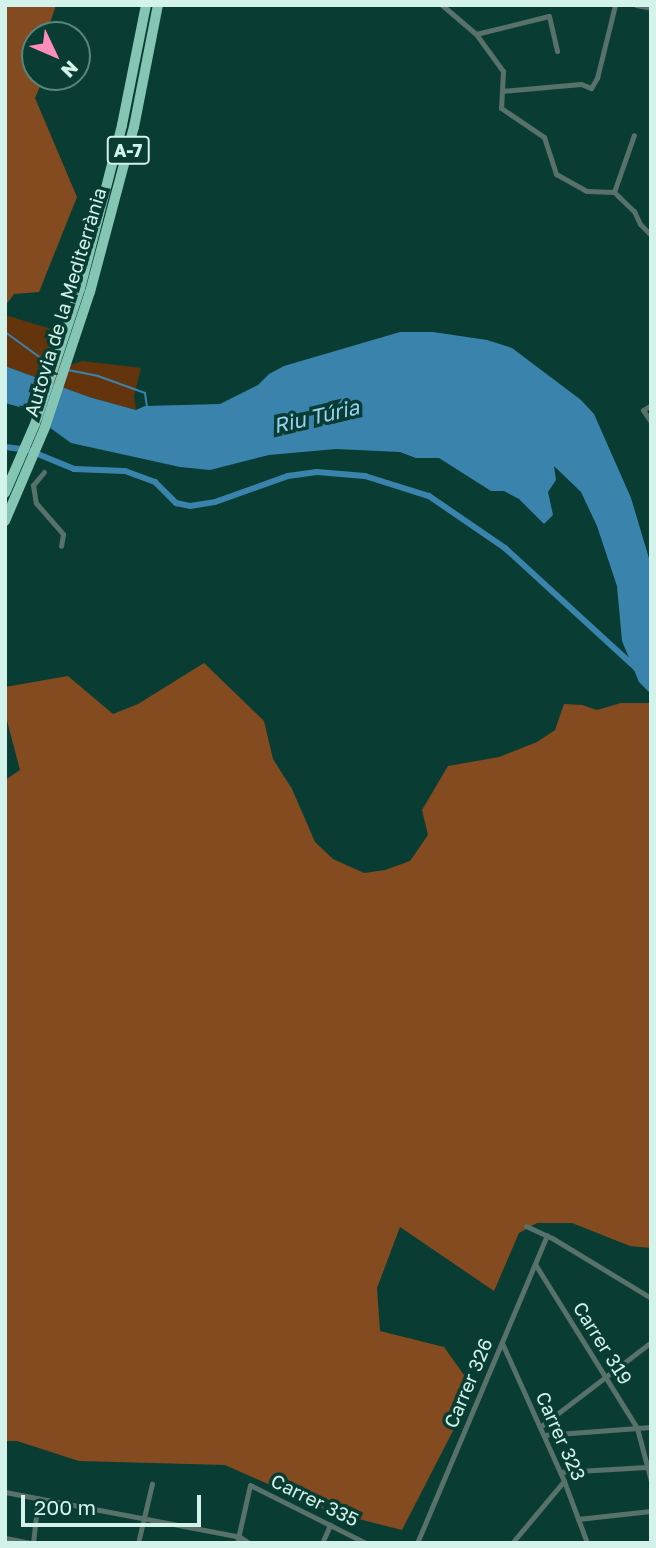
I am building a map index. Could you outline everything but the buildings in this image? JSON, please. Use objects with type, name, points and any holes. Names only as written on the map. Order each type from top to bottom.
[{"type":"highway","name":"Autovia de la Mediterrània","points":[[5,493],[35,424],[85,291],[146,5]]},
{"type":"highway","name":"Autovia de la Mediterrània","points":[[5,521],[45,427],[134,127],[158,5]]},
{"type":"street","points":[[442,5],[475,34],[503,71],[501,108],[544,137],[549,145],[553,167],[559,177],[587,191],[614,192],[634,211],[640,224],[651,235]]},
{"type":"street","points":[[502,91],[581,84],[591,88],[597,78],[615,5]]},
{"type":"street","points":[[636,5],[651,8]]},
{"type":"street","points":[[475,34],[549,16],[557,51]]},
{"type":"street","points":[[614,192],[634,135]]},
{"type":"street","points":[[651,405],[643,410],[651,422]]},
{"type":"street","points":[[44,472],[33,485],[36,503],[63,534],[61,546]]},
{"type":"street","points":[[526,1226],[547,1235],[651,1298]]},
{"type":"street","name":"Carrer 326","points":[[416,1543],[547,1235]]},
{"type":"street","name":"Carrer 319","points":[[535,1264],[637,1428],[651,1481]]},
{"type":"street","points":[[540,1427],[608,1378],[651,1342]]},
{"type":"street","name":"Carrer 323","points":[[502,1343],[564,1481],[587,1543]]},
{"type":"street","points":[[544,1435],[651,1427]]},
{"type":"street","points":[[560,1472],[647,1467]]},
{"type":"street","points":[[512,1543],[564,1481]]},
{"type":"street","points":[[138,1543],[152,1484]]},
{"type":"street","name":"Carrer 335","points":[[239,1540],[250,1485],[366,1543]]},
{"type":"street","points":[[5,1492],[145,1519],[249,1543]]},
{"type":"street","points":[[5,1538],[32,1543],[38,1498]]},
{"type":"street","points":[[578,1519],[651,1511]]},
{"type":"street","points":[[322,1543],[330,1525]]},
{"type":"shaded area","points":[[5,5],[56,5],[51,21],[21,21],[21,91],[38,91],[35,98],[77,197],[39,292],[14,294],[5,306]]},
{"type":"shaded area","points":[[5,315],[58,331],[51,355],[71,365],[82,361],[141,368],[134,396],[136,410],[89,397],[5,366]]},
{"type":"shaded area","points":[[204,663],[264,721],[273,759],[292,789],[315,842],[333,859],[364,873],[385,870],[410,861],[428,835],[422,810],[448,766],[499,757],[537,742],[555,730],[564,704],[582,705],[597,710],[621,703],[651,703],[651,1248],[630,1246],[572,1223],[537,1223],[519,1233],[494,1291],[400,1227],[377,1288],[380,1331],[444,1347],[464,1375],[458,1421],[402,1530],[331,1512],[225,1465],[79,1461],[17,1441],[5,1441],[5,780],[20,770],[5,713],[5,687],[68,676],[113,714],[138,704]]},
{"type":"water","name":"Riu Túria","points":[[400,332],[433,332],[487,340],[512,348],[581,400],[594,414],[631,498],[651,565],[651,694],[639,682],[622,641],[617,586],[597,526],[581,492],[554,466],[556,480],[548,492],[553,515],[544,524],[519,499],[504,491],[491,491],[439,458],[416,458],[400,452],[336,449],[269,455],[210,470],[180,467],[71,443],[23,408],[5,403],[5,366],[89,397],[136,410],[145,406],[220,404],[258,385],[269,374],[284,366]]},
{"type":"waterway","points":[[5,332],[49,364]]},
{"type":"waterway","points":[[68,370],[98,376],[145,393],[147,408]]},
{"type":"waterway","points":[[5,447],[28,450],[74,469],[125,471],[155,482],[176,503],[190,506],[215,502],[288,476],[317,472],[365,476],[429,496],[505,548],[651,682]]}]
